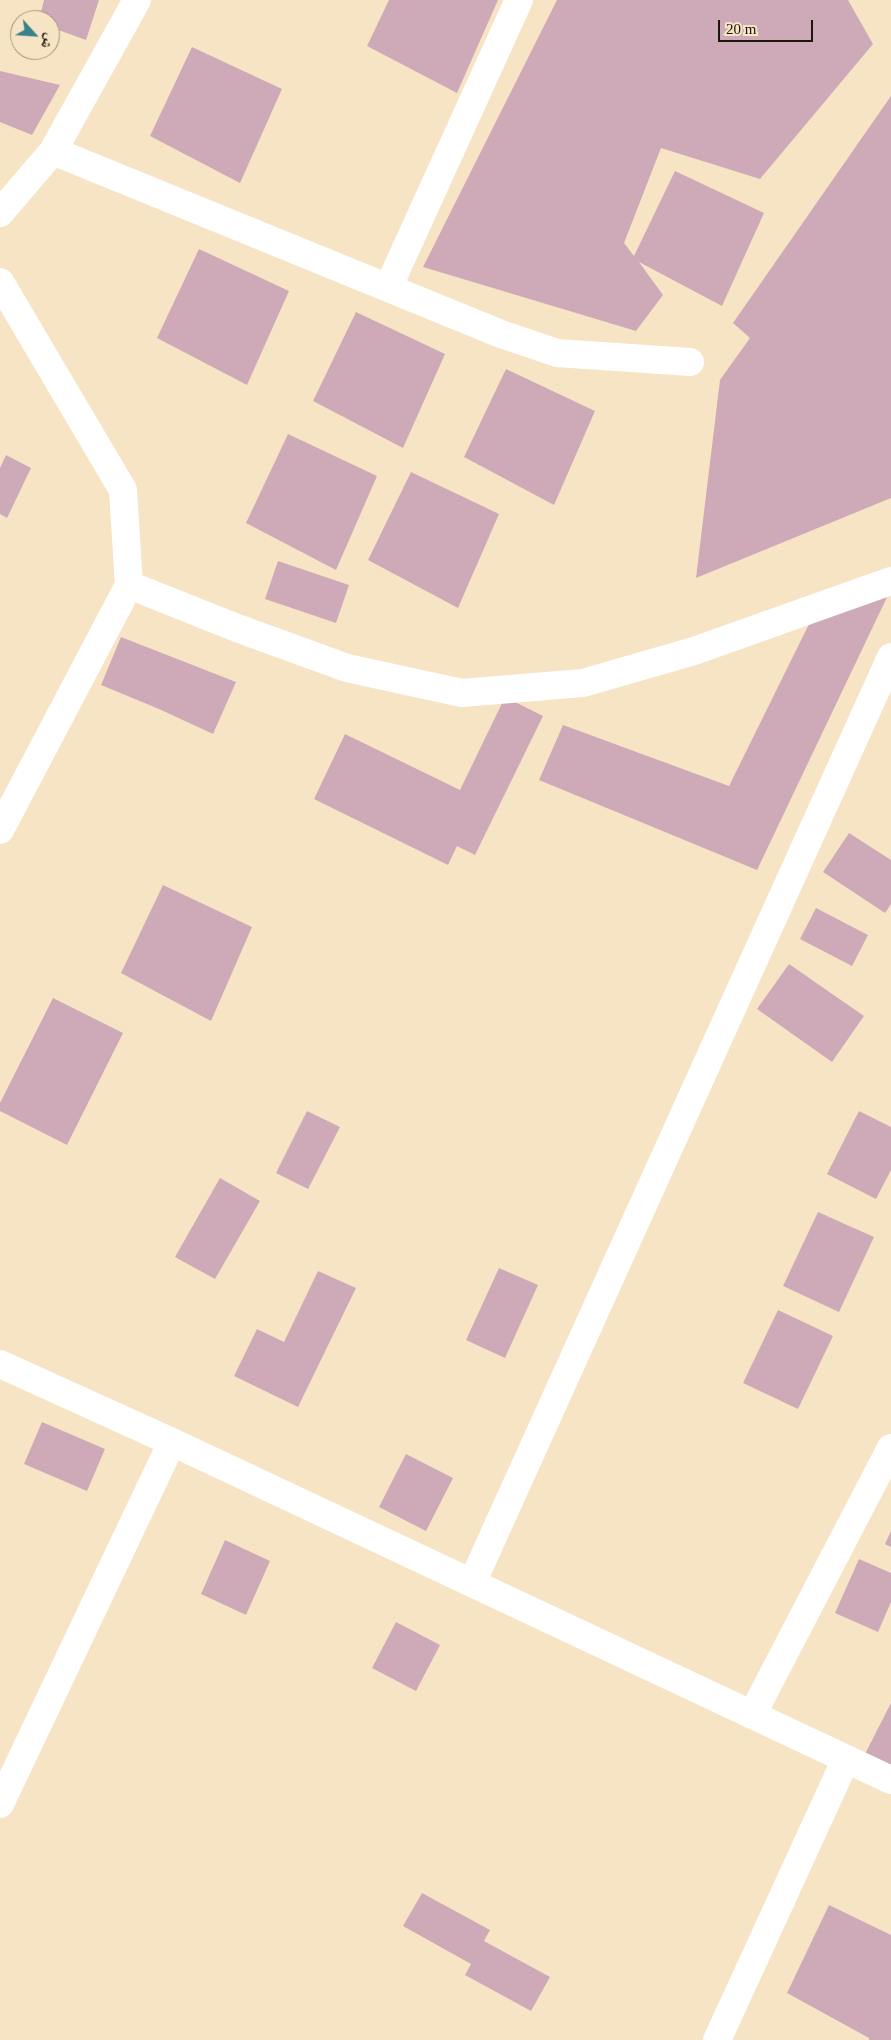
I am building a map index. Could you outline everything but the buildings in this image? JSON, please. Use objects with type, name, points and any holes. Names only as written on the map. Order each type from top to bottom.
[{"type":"street","points":[[0,213],[53,151],[137,0]]},
{"type":"street","points":[[388,288],[519,0]]},
{"type":"street","points":[[53,151],[501,334],[557,353],[690,362]]},
{"type":"street","points":[[0,282],[123,490],[128,585],[0,830]]},
{"type":"street","points":[[128,585],[237,628],[347,668],[462,693],[584,683],[694,651],[891,581]]},
{"type":"street","points":[[472,1583],[891,657]]},
{"type":"street","points":[[0,1364],[172,1442],[891,1780]]},
{"type":"street","points":[[0,1804],[172,1442]]},
{"type":"street","points":[[752,1715],[891,1448]]},
{"type":"street","points":[[717,2040],[846,1759]]}]
